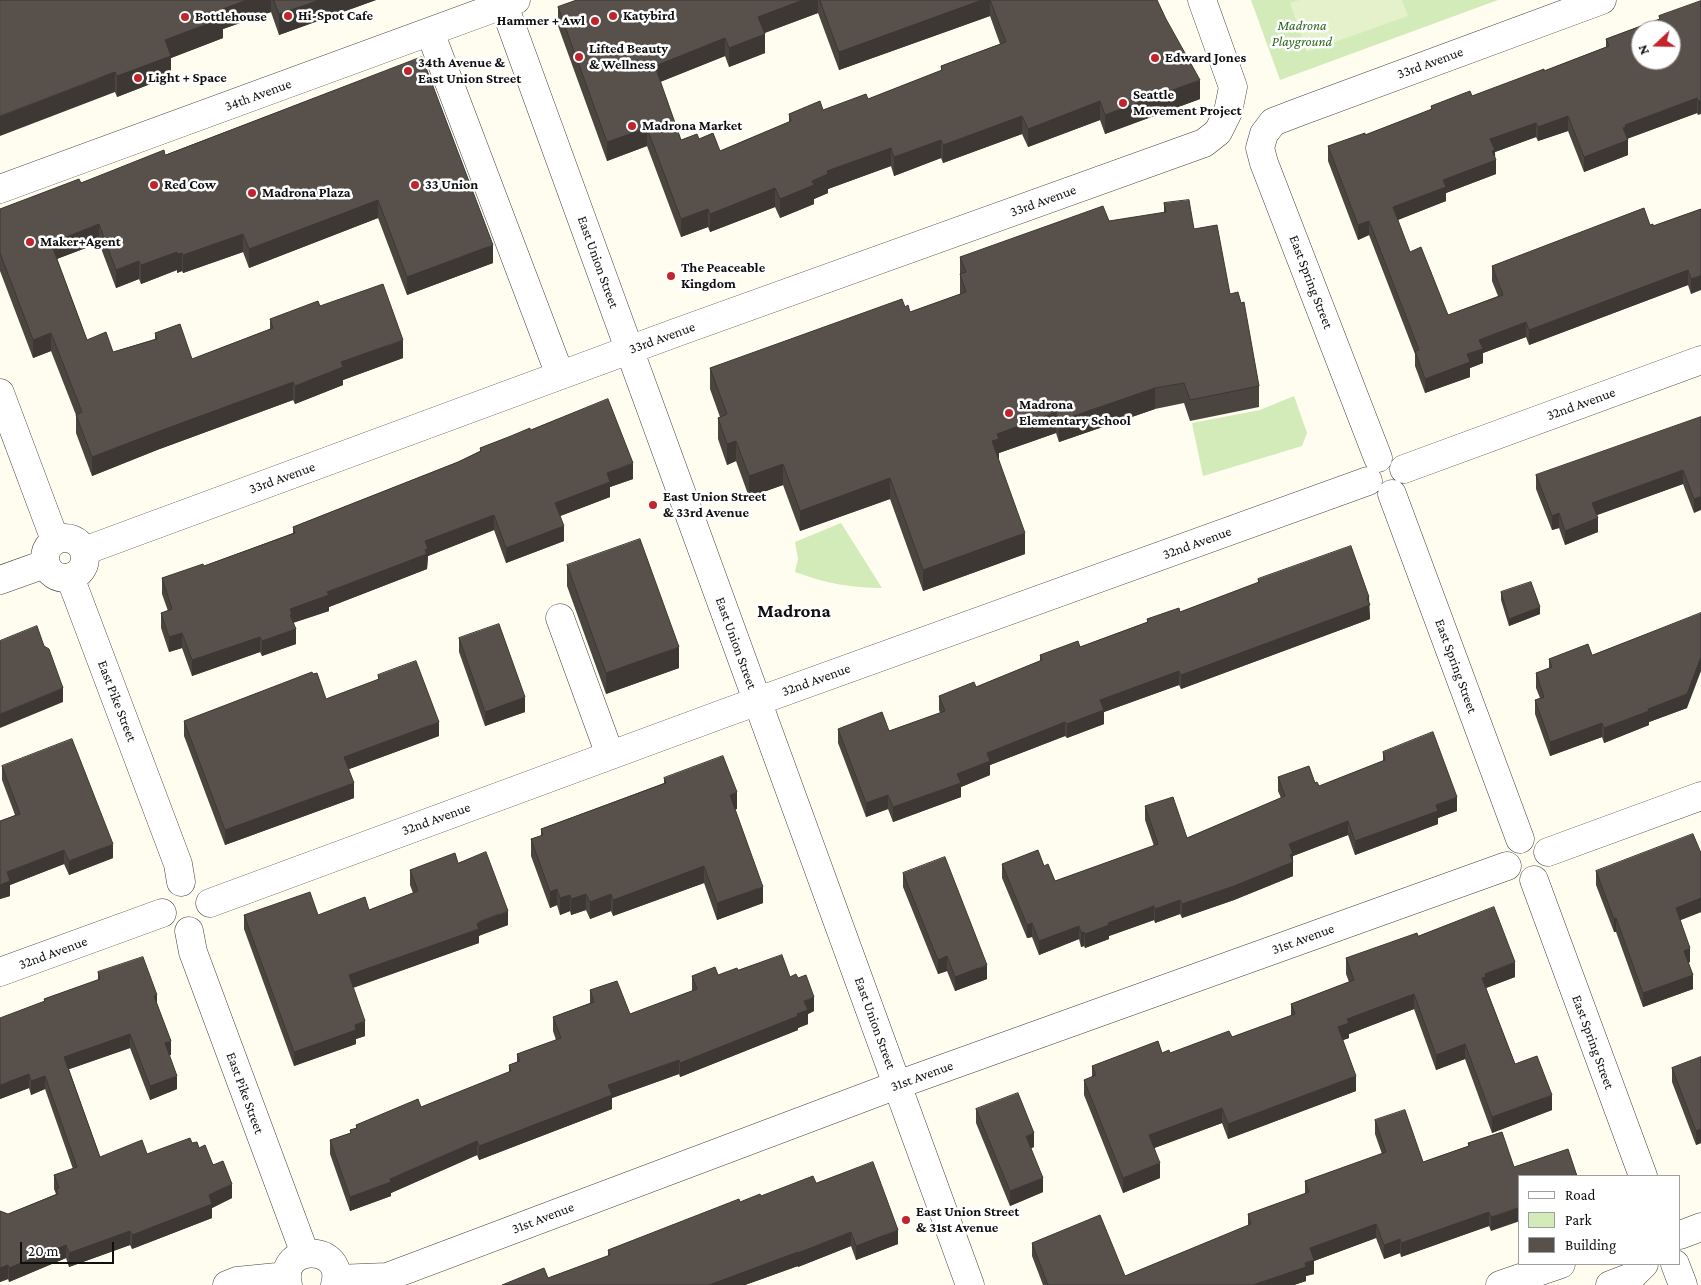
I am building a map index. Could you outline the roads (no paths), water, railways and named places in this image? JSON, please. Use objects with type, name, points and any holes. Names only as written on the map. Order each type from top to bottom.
[{"type":"street","name":"33rd Avenue","points":[[84,551],[630,349],[1204,143],[1218,132],[1228,112],[1233,87],[1202,0]]},
{"type":"street","name":"33rd Avenue","points":[[1264,134],[1272,122],[1602,0]]},
{"type":"street","name":"34th Avenue","points":[[0,190],[507,2]]},
{"type":"street","name":"East Union Street","points":[[507,2],[757,702],[970,1285]]},
{"type":"street","points":[[430,32],[560,375]]},
{"type":"street","name":"East Spring Street","points":[[1264,134],[1260,148],[1264,164],[1373,470]]},
{"type":"street","name":"32nd Avenue","points":[[1404,469],[1701,360]]},
{"type":"street","points":[[0,393],[50,552],[50,572],[62,578],[70,577],[80,572],[85,560],[84,551],[78,542],[66,537],[50,552],[0,580]]},
{"type":"street","points":[[1387,456],[1398,461],[1404,469],[1405,478],[1403,484],[1400,489],[1392,494],[1377,493],[1372,489],[1373,470],[1387,456]]},
{"type":"street","name":"32nd Avenue","points":[[210,903],[757,702],[1373,470]]},
{"type":"street","name":"East Spring Street","points":[[1392,494],[1520,839]]},
{"type":"street","name":"East Pike Street","points":[[70,577],[178,864],[180,882]]},
{"type":"street","points":[[560,618],[610,755]]},
{"type":"street","points":[[1548,852],[1701,796]]},
{"type":"street","points":[[1530,837],[1536,839],[1542,843],[1548,852],[1550,862],[1548,868],[1544,874],[1534,880],[1524,881],[1518,878],[1512,874],[1507,866],[1506,853],[1510,846],[1520,839],[1530,837]]},
{"type":"street","name":"31st Avenue","points":[[336,1282],[387,1276],[897,1084],[1507,866]]},
{"type":"street","name":"East Spring Street","points":[[1534,880],[1643,1175]]},
{"type":"street","points":[[180,882],[194,883],[202,887],[207,893],[210,903],[208,916],[204,923],[198,928],[183,931],[175,929],[168,924],[162,913],[161,900],[170,886],[180,882]]},
{"type":"street","name":"32nd Avenue","points":[[0,972],[162,913]]},
{"type":"street","name":"East Pike Street","points":[[189,931],[193,952],[305,1254]]},
{"type":"street","points":[[1681,1235],[1701,1227]]},
{"type":"street","points":[[227,1285],[237,1281],[287,1280],[291,1263],[297,1257],[313,1253],[329,1259],[333,1266],[336,1282]]},
{"type":"street","points":[[1500,1285],[1558,1265]]},
{"type":"street","points":[[1610,1285],[1631,1277],[1643,1265]]},
{"type":"street","points":[[1675,1265],[1683,1285]]},
{"type":"place","name":"Hi-Spot Cafe","points":[[288,16]]},
{"type":"place","name":"Katybird","points":[[613,16]]},
{"type":"place","name":"Bottlehouse","points":[[185,17]]},
{"type":"place","name":"Hammer + Awl","points":[[595,21]]},
{"type":"place","name":"Lifted Beauty & Wellness","points":[[579,57]]},
{"type":"place","name":"Edward Jones","points":[[1155,58]]},
{"type":"place","name":"34th Avenue & East Union Street","points":[[408,71]]},
{"type":"place","name":"Light + Space","points":[[138,78]]},
{"type":"place","name":"Seattle Movement Project","points":[[1123,103]]},
{"type":"place","name":"Madrona Market","points":[[632,126]]},
{"type":"place","name":"Red Cow","points":[[154,185]]},
{"type":"place","name":"33 Union","points":[[415,185]]},
{"type":"place","name":"Madrona Plaza","points":[[252,193]]},
{"type":"place","name":"Maker+Agent","points":[[30,242]]},
{"type":"place","name":"The Peaceable Kingdom","points":[[671,276]]},
{"type":"place","name":"Madrona Elementary School","points":[[1009,413]]},
{"type":"place","name":"East Union Street & 33rd Avenue","points":[[653,505]]},
{"type":"place","name":"East Union Street & 31st Avenue","points":[[906,1220]]},
{"type":"district","name":"Madrona","points":[[794,611]]},
{"type":"park label","name":"Madrona Playground","points":[[1302,34]]}]
